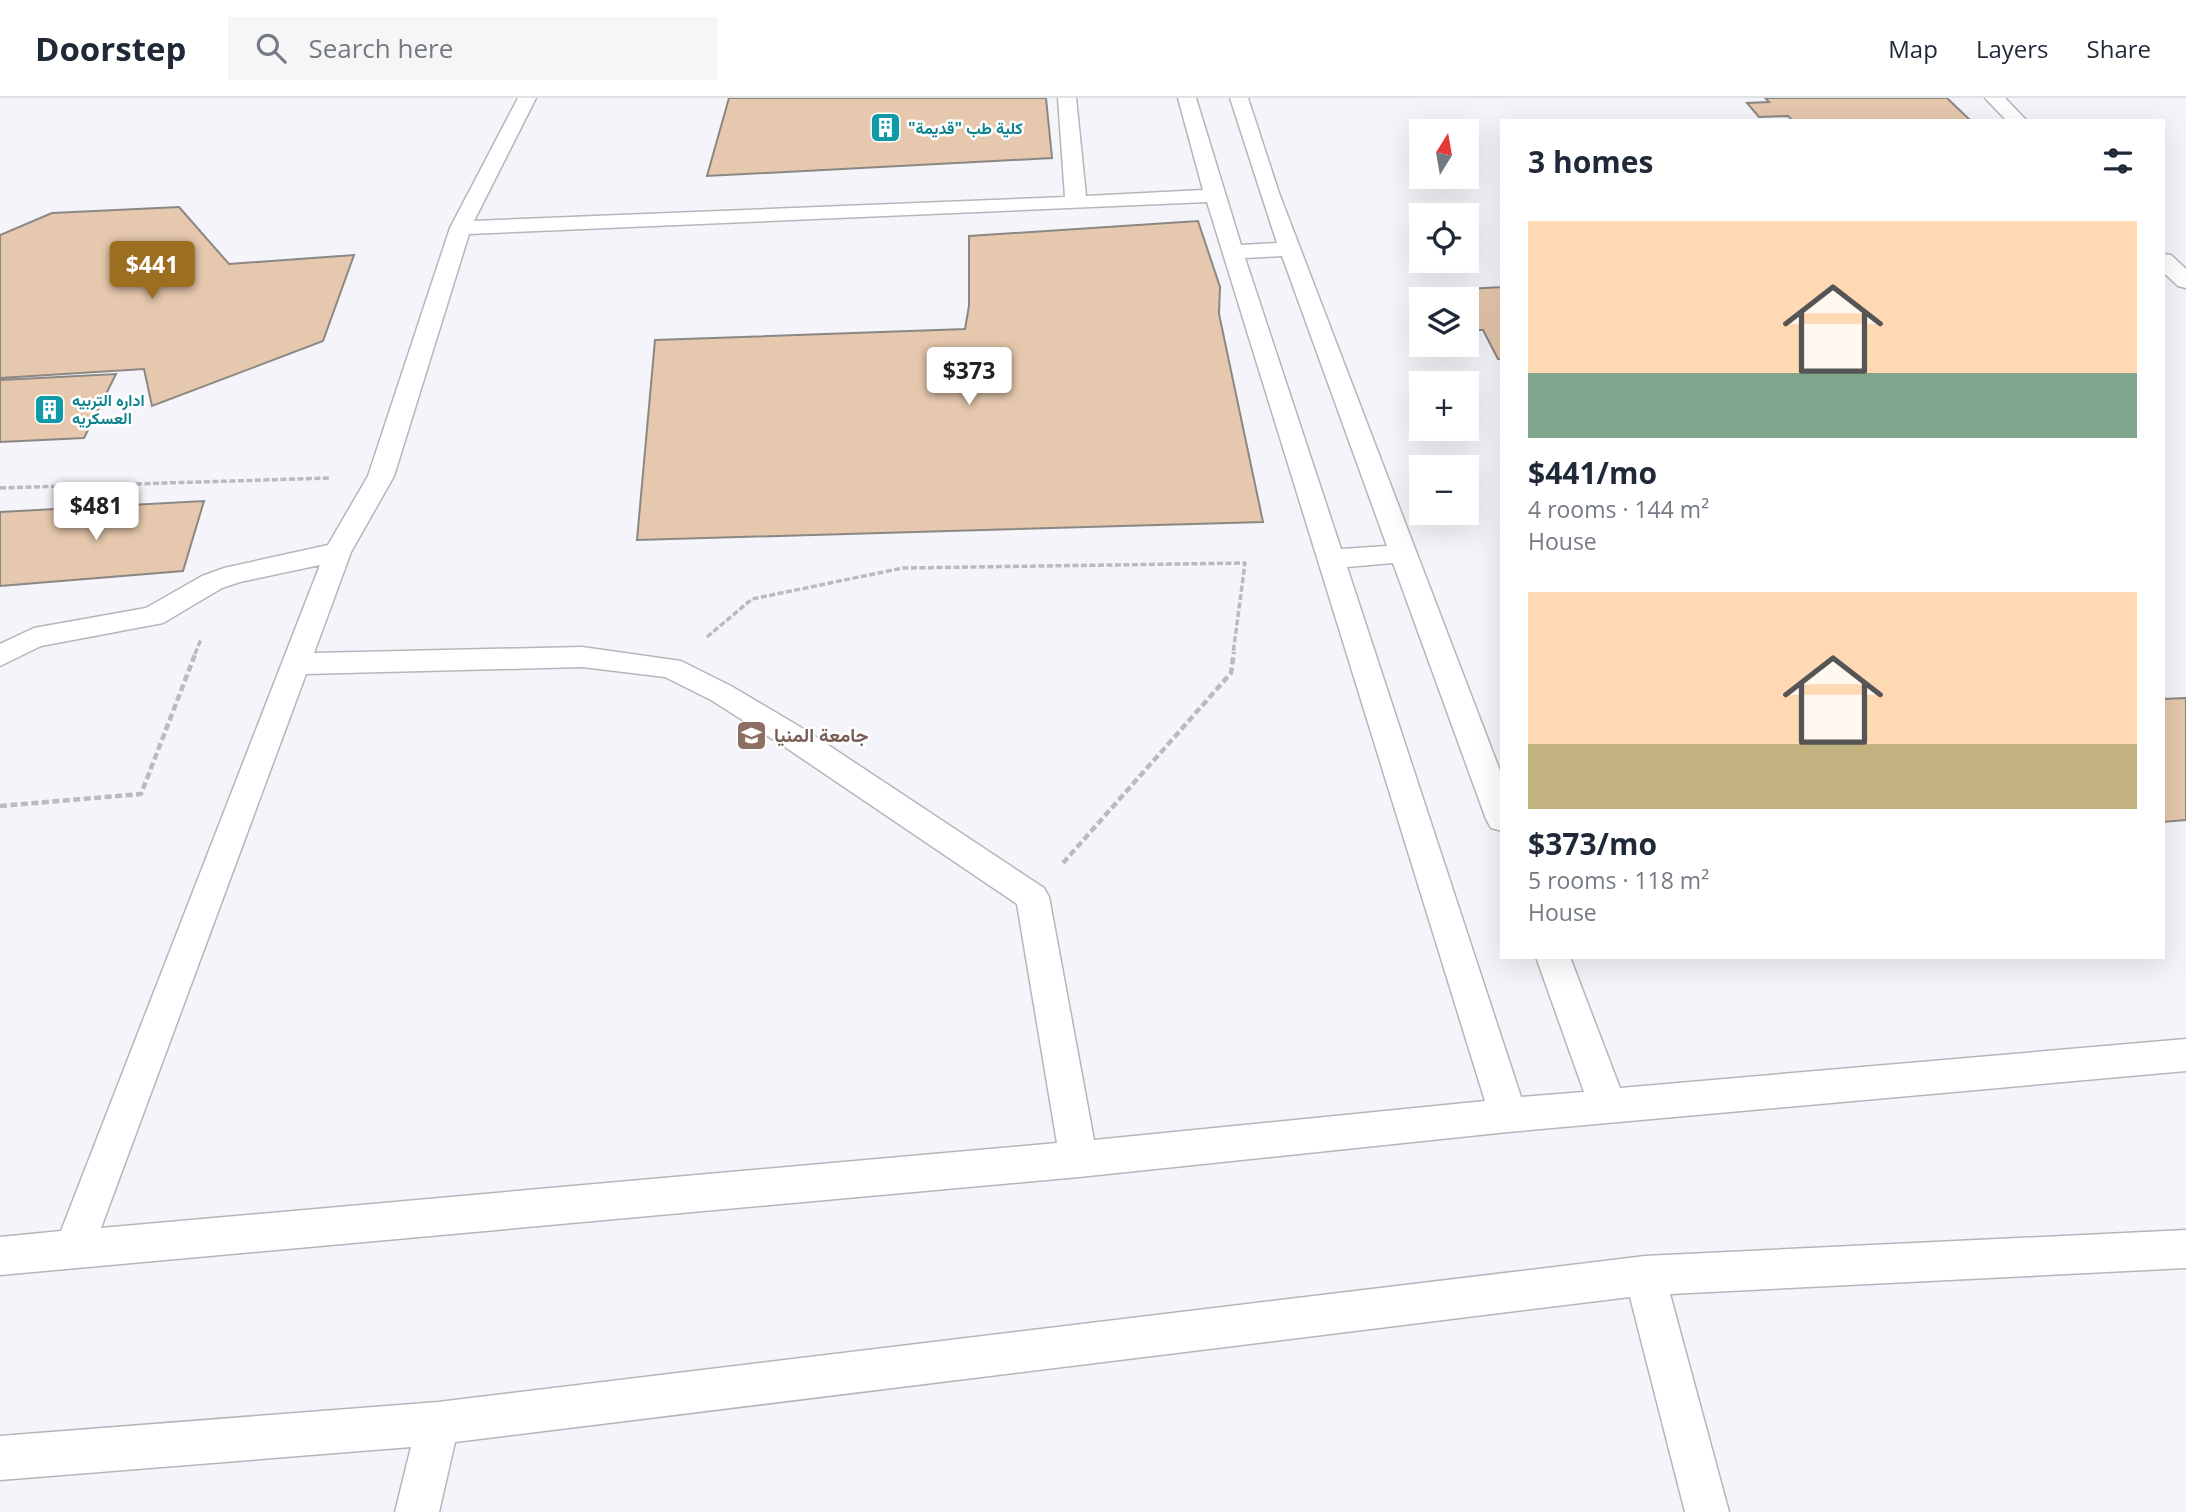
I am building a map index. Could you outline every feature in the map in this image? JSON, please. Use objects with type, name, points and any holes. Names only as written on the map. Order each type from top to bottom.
[{"type":"lane","points":[[73,1251],[338,552],[381,476],[460,228],[527,98]]},
{"type":"lane","points":[[1068,98],[1076,201]]},
{"type":"lane","points":[[1188,98],[1210,133],[1215,196],[1508,1115]]},
{"type":"lane","points":[[1239,98],[1290,249],[1500,814]]},
{"type":"lane","points":[[1994,98],[2016,119]]},
{"type":"lane","points":[[1210,133],[1248,128]]},
{"type":"lane","points":[[460,228],[1215,196]]},
{"type":"lane","points":[[1233,252],[1290,249]]},
{"type":"lane","points":[[2165,262],[2186,281]]},
{"type":"lane","points":[[0,656],[34,638],[153,616],[212,582],[234,575],[338,552]]},
{"type":"lane","points":[[1331,559],[1403,554]]},
{"type":"lane","points":[[296,664],[582,657],[671,668],[721,693],[796,738],[1032,897],[1079,1159]]},
{"type":"lane","points":[[1554,959],[1608,1106]]},
{"type":"lane","points":[[0,1256],[1079,1159],[1508,1115],[2186,1055]]},
{"type":"lane","points":[[0,1458],[438,1423],[1644,1276],[2186,1249]]},
{"type":"lane","points":[[1644,1276],[1707,1512]]},
{"type":"lane","points":[[417,1512],[438,1423]]},
{"type":"path","points":[[0,488],[381,476]]},
{"type":"path","points":[[671,668],[752,599],[903,568],[1245,563],[1231,673],[1145,773],[1032,897]]},
{"type":"path","points":[[0,806],[141,794],[203,632]]},
{"type":"building","name":"\"كلية طب \"قديمة","points":[[729,98],[1046,98],[1052,158],[707,176]]},
{"type":"building","points":[[1765,98],[1947,98],[1969,119],[1759,117],[1747,103],[1769,102]]},
{"type":"building","points":[[179,207],[229,264],[354,255],[323,341],[152,406],[144,369],[0,378],[0,235],[52,213]]},
{"type":"building","points":[[1198,221],[1220,287],[1219,314],[1263,522],[637,540],[655,340],[965,329],[969,306],[969,236]]},
{"type":"building","points":[[1500,287],[1500,359],[1483,330],[1479,330],[1479,288]]},
{"type":"building","name":"اداره التربيه العسكريه","points":[[116,374],[84,438],[0,442],[0,380]]},
{"type":"building","points":[[204,501],[183,571],[0,586],[0,512]]},
{"type":"building","points":[[2186,698],[2186,820],[2165,822],[2165,699]]},
{"type":"place","name":"\"كلية طب \"قديمة","points":[[885,128]]},
{"type":"place","name":"اداره التربيه العسكريه","points":[[49,409]]},
{"type":"place","name":"جامعة المنيا","points":[[751,735]]}]
